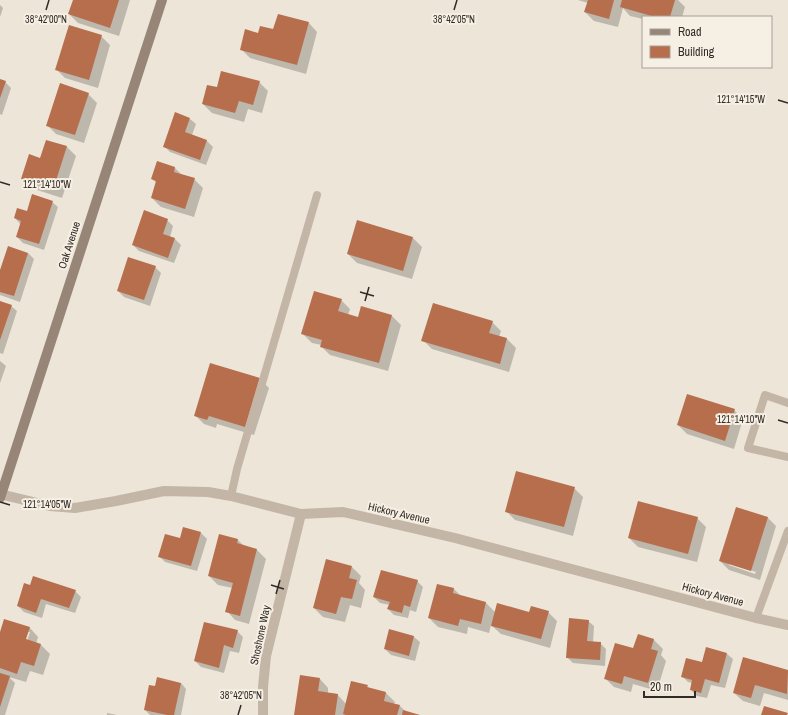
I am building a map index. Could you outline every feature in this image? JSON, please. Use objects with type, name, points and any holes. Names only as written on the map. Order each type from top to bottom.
[{"type":"main road","name":"Oak Avenue","points":[[0,495],[162,0]]},
{"type":"street","name":"Hickory Avenue","points":[[0,495],[50,506],[76,508],[164,491],[208,492],[231,496],[301,514],[343,512],[455,538],[756,618],[788,625]]},
{"type":"street","name":"Shoshone Way","points":[[263,715],[263,687],[266,656],[301,514]]},
{"type":"lane","points":[[231,496],[237,469],[317,195]]},
{"type":"lane","points":[[788,402],[765,395],[748,448],[788,457]]},
{"type":"lane","points":[[756,618],[788,531]]},
{"type":"building","points":[[73,0],[119,0],[110,28],[68,14]]},
{"type":"building","points":[[588,0],[614,0],[609,19],[584,12]]},
{"type":"building","points":[[622,0],[675,0],[670,16],[652,16],[620,7]]},
{"type":"building","points":[[278,14],[309,22],[297,65],[240,50],[245,29],[258,33],[260,26],[273,29]]},
{"type":"building","points":[[69,25],[102,35],[89,80],[55,70]]},
{"type":"building","points":[[221,71],[260,81],[253,105],[239,101],[235,113],[202,104],[207,85],[217,87]]},
{"type":"building","points":[[0,79],[6,81],[0,98]]},
{"type":"building","points":[[60,83],[89,93],[75,135],[46,126]]},
{"type":"building","points":[[175,112],[190,118],[185,132],[207,140],[200,160],[163,147]]},
{"type":"building","points":[[46,140],[67,146],[53,190],[21,179],[29,154],[40,158]]},
{"type":"building","points":[[157,161],[175,167],[174,172],[195,178],[185,209],[151,198],[156,181],[151,179]]},
{"type":"building","points":[[32,194],[53,201],[39,244],[16,237],[21,221],[14,218],[17,208],[27,211]]},
{"type":"building","points":[[144,210],[168,219],[163,234],[175,238],[168,258],[132,245]]},
{"type":"building","points":[[357,220],[413,237],[403,271],[347,254]]},
{"type":"building","points":[[8,246],[28,253],[14,296],[0,292],[0,270]]},
{"type":"building","points":[[128,257],[156,266],[144,300],[117,291]]},
{"type":"building","points":[[314,291],[342,299],[338,311],[358,317],[361,306],[392,315],[379,363],[320,347],[322,340],[301,334]]},
{"type":"building","points":[[0,301],[12,305],[0,340]]},
{"type":"building","points":[[433,303],[493,321],[489,333],[507,338],[500,364],[421,341]]},
{"type":"building","points":[[210,363],[260,378],[245,427],[209,416],[207,420],[194,416]]},
{"type":"building","points":[[687,394],[735,409],[725,441],[677,425]]},
{"type":"building","points":[[516,471],[575,487],[564,527],[505,512]]},
{"type":"building","points":[[638,501],[698,517],[688,554],[628,538]]},
{"type":"building","points":[[736,507],[768,517],[751,571],[719,561]]},
{"type":"building","points":[[183,527],[201,532],[191,566],[158,557],[165,534],[180,538]]},
{"type":"building","points":[[219,534],[238,539],[237,543],[257,549],[240,616],[225,612],[233,583],[208,576]]},
{"type":"building","points":[[326,559],[352,566],[349,578],[357,580],[352,599],[341,597],[336,614],[313,608]]},
{"type":"building","points":[[381,570],[418,580],[410,607],[404,605],[402,613],[387,609],[390,602],[373,597]]},
{"type":"building","points":[[33,576],[76,590],[69,608],[41,599],[36,613],[17,606],[24,583],[30,585]]},
{"type":"building","points":[[437,584],[454,588],[453,593],[486,602],[481,624],[460,619],[458,626],[428,618]]},
{"type":"building","points":[[497,603],[529,612],[531,606],[549,611],[541,639],[491,626]]},
{"type":"building","points":[[569,618],[589,620],[587,641],[601,642],[600,660],[566,658]]},
{"type":"building","points":[[4,619],[30,627],[26,639],[41,644],[34,666],[21,662],[17,674],[0,668],[0,632]]},
{"type":"building","points":[[204,622],[238,630],[233,648],[224,645],[219,668],[194,661]]},
{"type":"building","points":[[389,629],[414,636],[409,656],[384,649]]},
{"type":"building","points":[[638,634],[654,639],[651,649],[658,651],[648,683],[624,676],[622,684],[604,679],[615,643],[633,648]]},
{"type":"building","points":[[706,647],[727,653],[719,683],[705,679],[701,693],[690,690],[692,680],[681,677],[686,658],[702,662]]},
{"type":"building","points":[[743,657],[788,670],[787,694],[755,685],[751,698],[733,693]]},
{"type":"building","points":[[0,673],[10,676],[0,707]]},
{"type":"building","points":[[300,675],[320,678],[318,691],[338,694],[335,715],[294,715]]},
{"type":"building","points":[[157,677],[181,683],[174,715],[144,710],[149,685],[155,686]]},
{"type":"building","points":[[351,681],[368,685],[367,687],[386,692],[384,701],[400,705],[397,715],[343,714]]},
{"type":"building","points":[[764,706],[788,713],[787,715],[761,715]]},
{"type":"building","points":[[403,710],[420,715],[402,715]]}]
